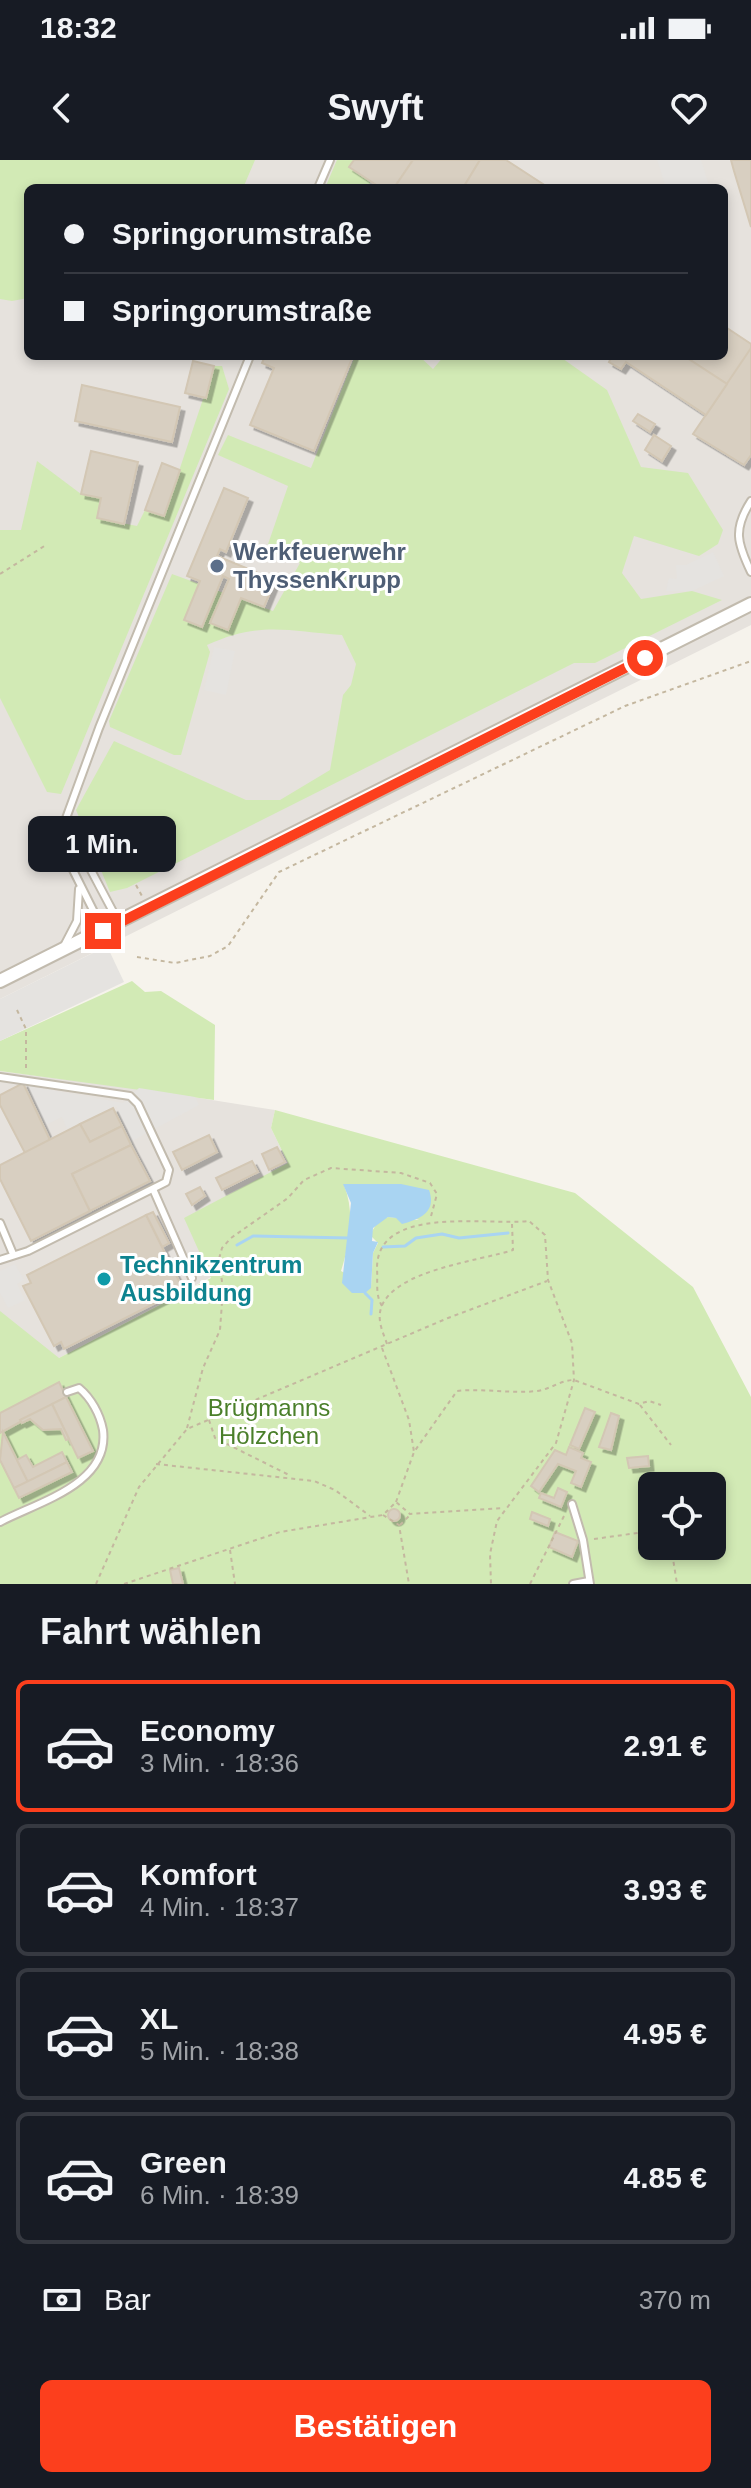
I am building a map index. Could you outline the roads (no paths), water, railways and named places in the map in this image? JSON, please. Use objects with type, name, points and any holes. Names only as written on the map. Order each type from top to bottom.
[{"type":"street","points":[[0,981],[751,604]]},
{"type":"lane","points":[[320,184],[330,160]]},
{"type":"lane","points":[[103,931],[62,848],[61,832],[99,728],[248,360]]},
{"type":"lane","points":[[751,501],[736,529],[737,541],[751,572]]},
{"type":"lane","points":[[61,832],[75,840],[119,923]]},
{"type":"lane","points":[[61,951],[77,921],[79,881]]},
{"type":"lane","points":[[0,1077],[123,1093],[134,1099],[169,1170],[166,1182],[153,1189],[28,1251],[0,1260]]},
{"type":"lane","points":[[153,1189],[192,1278]]},
{"type":"lane","points":[[0,1223],[13,1254]]},
{"type":"lane","points":[[0,1522],[81,1481],[98,1462],[103,1435],[101,1422],[85,1393],[79,1388],[67,1392]]},
{"type":"lane","points":[[572,1504],[583,1540],[589,1582],[573,1584]]},
{"type":"water","points":[[343,1184],[401,1184],[429,1190],[431,1198],[429,1209],[421,1217],[402,1224],[396,1218],[388,1217],[373,1228],[372,1241],[378,1242],[373,1253],[371,1288],[365,1293],[352,1293],[342,1283],[351,1203]]},
{"type":"waterway","points":[[383,1247],[405,1246],[416,1238],[442,1234],[459,1238],[508,1233]]},
{"type":"waterway","points":[[237,1245],[253,1236],[349,1238]]},
{"type":"waterway","points":[[365,1293],[372,1300],[371,1314]]},
{"type":"place","name":"Werkfeuerwehr ThyssenKrupp","points":[[217,566]]},
{"type":"place","name":"Technikzentrum Ausbildung","points":[[104,1279]]},
{"type":"park label","name":"Brügmanns Hölzchen","points":[[269,1422]]}]
